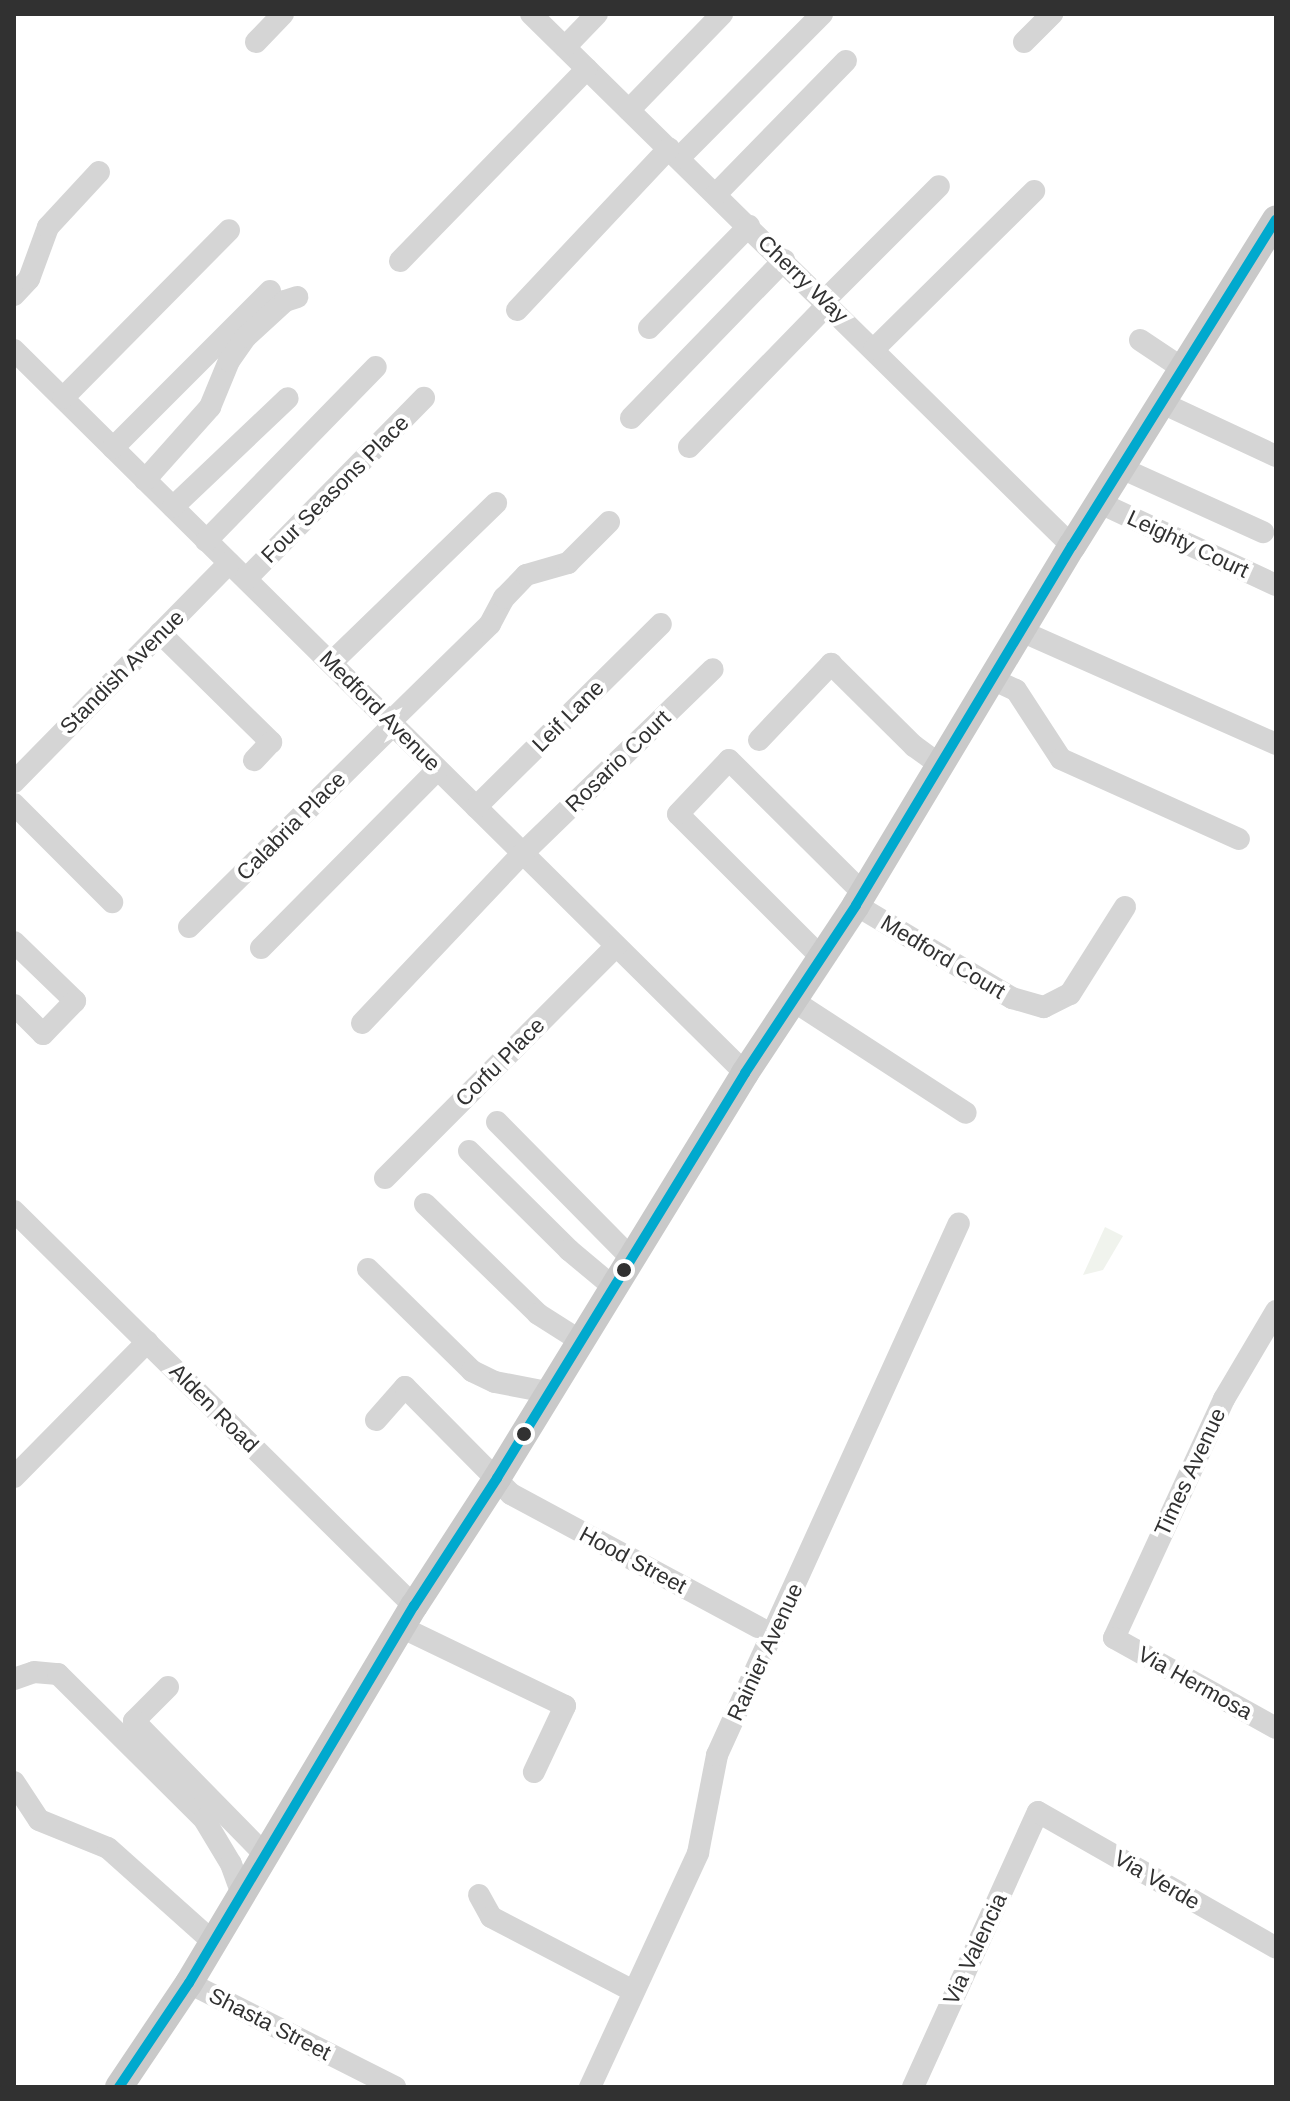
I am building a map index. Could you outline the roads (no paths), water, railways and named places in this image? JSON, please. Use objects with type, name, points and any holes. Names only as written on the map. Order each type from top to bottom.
[{"type":"main road","points":[[119,2087],[189,1983],[407,1617],[497,1478],[745,1073],[859,899],[1160,402],[1276,221]]},
{"type":"street","points":[[256,42],[283,14]]},
{"type":"street","name":"Cherry Way","points":[[531,14],[1072,546]]},
{"type":"street","points":[[565,47],[597,14]]},
{"type":"street","points":[[629,110],[722,14]]},
{"type":"street","points":[[517,310],[674,153],[822,14]]},
{"type":"street","points":[[1024,42],[1052,14]]},
{"type":"street","points":[[716,194],[846,61]]},
{"type":"street","points":[[400,261],[587,69]]},
{"type":"street","points":[[14,295],[29,279],[48,227],[99,172]]},
{"type":"street","points":[[689,447],[939,186]]},
{"type":"street","points":[[874,349],[1034,191]]},
{"type":"street","points":[[63,398],[229,230]]},
{"type":"street","points":[[701,297],[754,231]]},
{"type":"street","points":[[649,328],[754,231]]},
{"type":"street","points":[[631,418],[784,260]]},
{"type":"street","points":[[113,448],[270,291]]},
{"type":"street","points":[[145,480],[210,407],[229,361],[246,337],[285,301],[297,297]]},
{"type":"street","points":[[1140,340],[1182,368]]},
{"type":"street","name":"Medford Avenue","points":[[14,350],[745,1073]]},
{"type":"street","points":[[206,541],[376,367]]},
{"type":"street","points":[[173,507],[288,398]]},
{"type":"street","name":"Four Seasons Place","points":[[237,571],[424,398]]},
{"type":"street","points":[[1160,402],[1276,456]]},
{"type":"street","points":[[1121,468],[1263,532]]},
{"type":"street","points":[[331,663],[496,503]]},
{"type":"street","name":"Leighty Court","points":[[1100,503],[1276,585]]},
{"type":"street","name":"Calabria Place","points":[[189,927],[490,624],[504,598],[526,575],[568,563],[609,522]]},
{"type":"street","name":"Standish Avenue","points":[[14,782],[160,633],[237,571]]},
{"type":"street","name":"Leif Lane","points":[[476,807],[661,624]]},
{"type":"street","points":[[1021,631],[1276,744]]},
{"type":"street","points":[[160,633],[271,742],[254,760]]},
{"type":"street","points":[[759,740],[831,664],[914,746],[940,765]]},
{"type":"street","name":"Rosario Court","points":[[362,1023],[523,853],[713,669]]},
{"type":"street","points":[[992,679],[1016,690],[1061,759],[1239,839]]},
{"type":"street","name":"Medford Court","points":[[821,957],[678,814],[729,760],[859,899],[1012,998],[1044,1007],[1070,994],[1125,907]]},
{"type":"street","points":[[261,948],[437,770]]},
{"type":"street","points":[[14,804],[112,902]]},
{"type":"street","points":[[14,942],[75,1001],[43,1034],[14,1005]]},
{"type":"street","name":"Corfu Place","points":[[385,1178],[616,946]]},
{"type":"street","points":[[792,1000],[966,1113]]},
{"type":"street","points":[[497,1122],[630,1257]]},
{"type":"street","points":[[469,1151],[569,1250],[612,1286]]},
{"type":"street","points":[[425,1204],[538,1314],[579,1340]]},
{"type":"street","name":"Alden Road","points":[[14,1211],[147,1342],[407,1617],[565,1706],[534,1772]]},
{"type":"street","name":"Rainier Avenue","points":[[590,2087],[698,1853],[717,1755],[959,1223]]},
{"type":"street","points":[[368,1269],[472,1371],[495,1382],[547,1392]]},
{"type":"street","name":"Times Avenue","points":[[1114,1638],[1224,1399],[1276,1311]]},
{"type":"street","points":[[14,1477],[147,1342]]},
{"type":"street","name":"Hood Street","points":[[376,1420],[405,1387],[515,1497],[773,1635]]},
{"type":"street","name":"Via Hermosa","points":[[1114,1638],[1276,1728]]},
{"type":"street","points":[[14,1679],[34,1672],[58,1674],[204,1819],[231,1864],[241,1892]]},
{"type":"street","points":[[168,1687],[134,1721],[265,1855]]},
{"type":"street","points":[[14,1782],[39,1820],[108,1848],[213,1942]]},
{"type":"street","name":"Via Verde","points":[[1038,1812],[1276,1948]]},
{"type":"street","name":"Via Valencia","points":[[913,2087],[1038,1812]]},
{"type":"street","points":[[479,1895],[491,1917],[633,1991]]},
{"type":"street","name":"Shasta Street","points":[[189,1983],[385,2085]]}]
